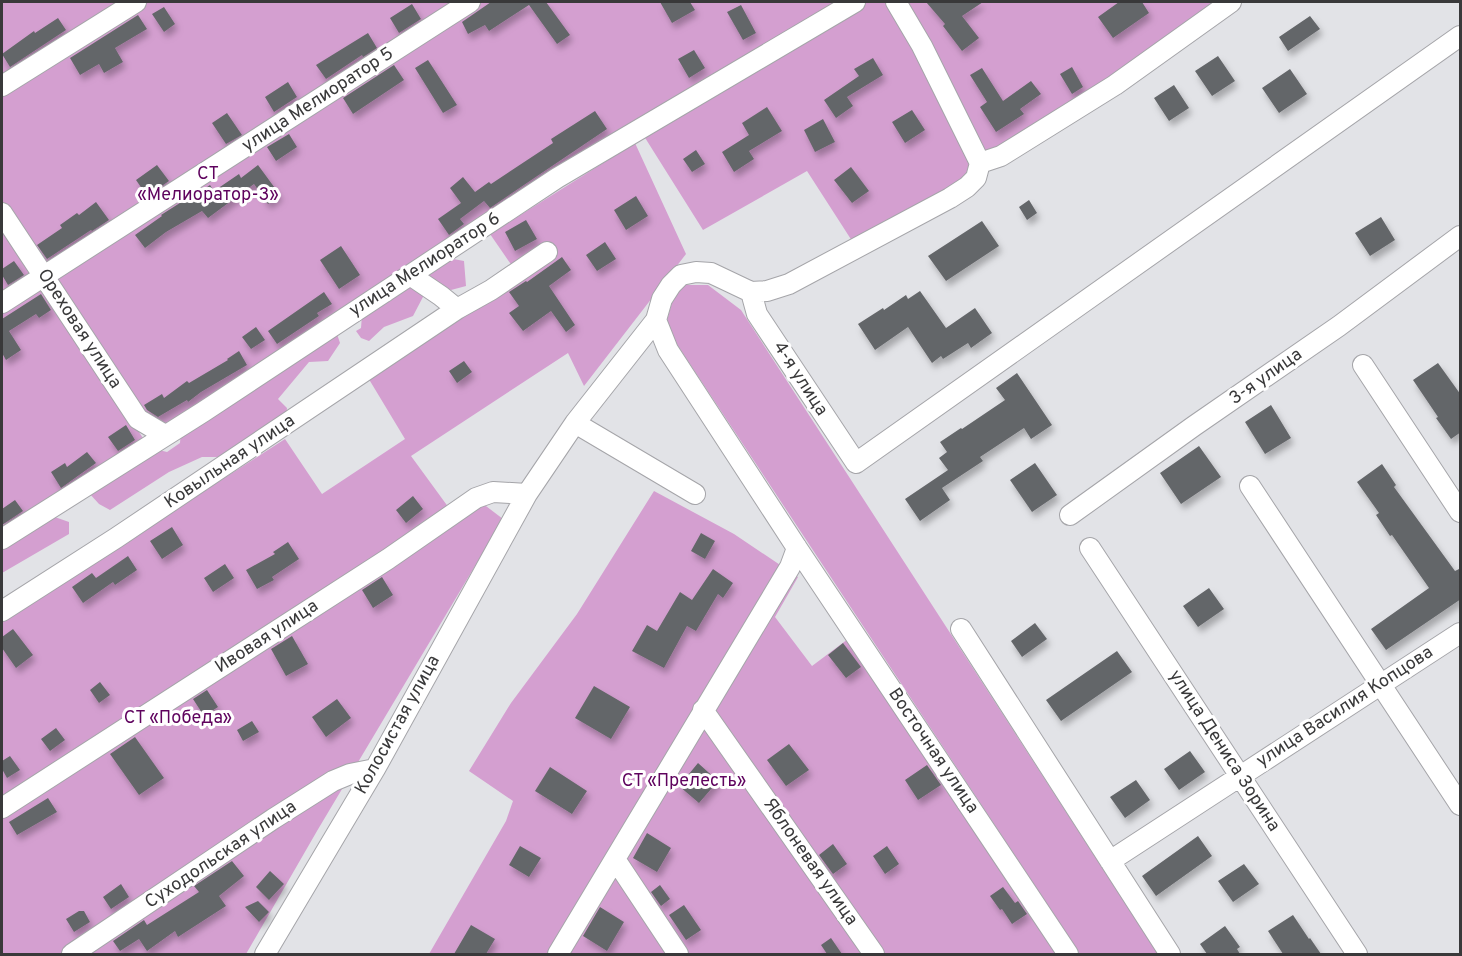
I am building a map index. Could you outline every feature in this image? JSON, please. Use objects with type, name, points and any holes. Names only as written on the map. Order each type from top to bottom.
[{"type":"street","points":[[2,86],[136,2]]},
{"type":"street","name":"улица Мелиоратор 5","points":[[2,303],[470,2]]},
{"type":"street","name":"улица Мелиоратор 6","points":[[2,539],[213,405],[557,178],[855,2]]},
{"type":"street","points":[[750,292],[767,291],[789,284],[950,198],[976,178],[980,164],[922,46],[896,2]]},
{"type":"street","points":[[980,164],[1001,156],[1115,85],[1231,2]]},
{"type":"street","name":"4-я улица","points":[[750,292],[758,314],[856,463],[1461,36]]},
{"type":"street","name":"Ореховая улица","points":[[2,213],[138,419],[165,435]]},
{"type":"street","name":"3-я улица","points":[[1070,516],[1194,426],[1339,326],[1461,236]]},
{"type":"street","name":"Ковыльная улица","points":[[2,611],[116,538],[457,309],[491,290],[547,252]]},
{"type":"street","name":"Колосистая улица","points":[[266,954],[375,769],[531,489],[576,423],[656,320],[662,298],[670,285],[681,275],[696,272],[711,273],[750,292]]},
{"type":"street","points":[[410,275],[457,309]]},
{"type":"street","name":"Восточная улица","points":[[656,320],[668,350],[1068,954]]},
{"type":"street","points":[[1363,365],[1461,512]]},
{"type":"street","points":[[576,423],[695,494]]},
{"type":"street","points":[[1250,486],[1461,805]]},
{"type":"street","name":"Ивовая улица","points":[[2,808],[388,559],[476,498],[493,492],[531,489]]},
{"type":"street","points":[[558,954],[790,567],[797,548]]},
{"type":"street","name":"улица Дениса Зорина","points":[[1090,548],[1357,954]]},
{"type":"street","points":[[961,629],[1170,954]]},
{"type":"street","name":"улица Василия Копцова","points":[[1110,861],[1461,633]]},
{"type":"street","name":"Яблоневая улица","points":[[704,710],[874,954]]},
{"type":"street","name":"Суходольская улица","points":[[72,954],[273,819],[333,782],[350,774],[375,769]]},
{"type":"street","points":[[615,859],[678,954]]},
{"type":"green space","name":"СТ «Мелиоратор-3»","points":[[2,2],[1219,2],[1000,153],[968,168],[963,184],[854,244],[807,171],[703,230],[637,125],[156,435],[2,202]]},
{"type":"green space","name":"СТ «Победа»","points":[[635,143],[686,254],[584,386],[568,353],[411,456],[457,519],[482,503],[503,519],[246,954],[2,954],[2,621],[285,439],[322,494],[405,439],[367,376],[519,276],[490,234]]},
{"type":"green space","points":[[2,231],[145,441],[2,535]]},
{"type":"green space","points":[[448,258],[464,261],[466,286],[451,290],[427,275]]},
{"type":"green space","points":[[408,285],[424,295],[413,316],[384,327],[369,341],[361,338],[356,331],[361,328],[362,315]]},
{"type":"green space","points":[[685,285],[708,285],[741,310],[1158,954],[1080,954],[676,343],[666,324],[673,299]]},
{"type":"green space","points":[[337,334],[340,343],[328,361],[309,362],[278,399],[287,408],[286,416],[228,457],[202,457],[169,472],[110,510],[99,504],[89,493],[159,450],[167,452],[180,443],[181,430]]},
{"type":"green space","name":"СТ «Прелесть»","points":[[654,491],[734,534],[798,577],[775,617],[812,666],[848,639],[1060,954],[429,954],[506,821],[513,801],[469,771],[511,703],[577,614]]},
{"type":"green space","points":[[49,515],[69,522],[69,534],[2,573],[2,546]]},
{"type":"building","points":[[491,2],[546,2],[570,35],[557,44],[529,5],[489,31],[485,25],[468,34],[462,22]]},
{"type":"building","points":[[660,2],[690,2],[695,10],[672,23]]},
{"type":"building","points":[[926,2],[983,2],[962,16],[979,38],[962,51],[943,26],[945,24]]},
{"type":"building","points":[[1119,2],[1142,2],[1149,13],[1113,38],[1098,17]]},
{"type":"building","points":[[412,4],[421,19],[399,33],[390,18]]},
{"type":"building","points":[[741,5],[756,33],[743,40],[727,12]]},
{"type":"building","points":[[164,7],[175,24],[164,32],[152,14]]},
{"type":"building","points":[[138,15],[147,29],[115,48],[123,62],[104,73],[99,64],[80,75],[70,58]]},
{"type":"building","points":[[1310,16],[1320,29],[1288,51],[1279,37]]},
{"type":"building","points":[[58,18],[66,30],[10,67],[2,54],[34,31],[35,33]]},
{"type":"building","points":[[368,33],[377,48],[363,57],[362,55],[326,79],[316,65]]},
{"type":"building","points":[[694,50],[705,68],[689,78],[678,59]]},
{"type":"building","points":[[1218,56],[1235,81],[1212,96],[1195,71]]},
{"type":"building","points":[[873,58],[883,75],[847,97],[853,106],[836,118],[824,100],[859,76],[854,69]]},
{"type":"building","points":[[428,60],[457,105],[443,113],[415,68]]},
{"type":"building","points":[[394,65],[404,80],[353,114],[343,98]]},
{"type":"building","points":[[1072,67],[1083,87],[1072,94],[1060,74]]},
{"type":"building","points":[[982,68],[1003,101],[1031,81],[1041,94],[1020,109],[1024,114],[996,132],[980,107],[987,102],[970,75]]},
{"type":"building","points":[[1290,69],[1307,94],[1279,113],[1262,88]]},
{"type":"building","points":[[288,82],[297,97],[274,112],[265,97]]},
{"type":"building","points":[[1174,85],[1189,108],[1169,121],[1154,98]]},
{"type":"building","points":[[767,107],[782,131],[749,151],[754,159],[734,172],[722,152],[749,135],[742,123]]},
{"type":"building","points":[[912,110],[925,130],[905,143],[892,122]]},
{"type":"building","points":[[595,111],[607,129],[490,208],[484,201],[460,219],[464,224],[449,235],[438,219],[461,203],[450,188],[463,177],[475,192],[489,182],[491,184],[553,143],[551,139]]},
{"type":"building","points":[[227,113],[242,135],[226,144],[212,123]]},
{"type":"building","points":[[823,119],[835,142],[815,152],[804,130]]},
{"type":"building","points":[[289,134],[297,147],[276,161],[267,147]]},
{"type":"building","points":[[696,150],[705,164],[692,172],[683,159]]},
{"type":"building","points":[[157,165],[169,181],[147,196],[136,180]]},
{"type":"building","points":[[258,165],[280,195],[268,204],[254,184],[208,218],[202,211],[166,232],[145,248],[135,235],[161,215],[210,185],[214,191],[239,174],[241,178]]},
{"type":"building","points":[[851,167],[869,191],[852,203],[834,180]]},
{"type":"building","points":[[636,196],[648,216],[626,230],[614,210]]},
{"type":"building","points":[[1029,200],[1037,213],[1027,220],[1019,207]]},
{"type":"building","points":[[96,202],[109,220],[47,259],[37,245],[62,228],[60,225],[77,213],[79,215]]},
{"type":"building","points":[[1381,217],[1395,240],[1370,256],[1355,233]]},
{"type":"building","points":[[526,220],[537,239],[515,251],[505,232]]},
{"type":"building","points":[[982,221],[999,246],[946,281],[928,256]]},
{"type":"building","points":[[605,242],[616,259],[597,271],[586,255]]},
{"type":"building","points":[[341,246],[360,275],[339,289],[320,260]]},
{"type":"building","points":[[562,257],[571,270],[549,286],[575,325],[566,332],[551,311],[523,331],[509,313],[519,306],[509,292]]},
{"type":"building","points":[[14,261],[24,275],[8,285],[2,275],[2,269]]},
{"type":"building","points":[[920,291],[946,328],[975,308],[992,333],[971,348],[968,343],[943,359],[941,356],[932,363],[908,327],[875,350],[858,324],[906,295],[908,299]]},
{"type":"building","points":[[324,292],[332,304],[317,313],[319,316],[277,344],[268,331]]},
{"type":"building","points":[[41,294],[51,310],[39,318],[36,314],[9,331],[21,350],[6,360],[2,353],[2,319]]},
{"type":"building","points":[[256,327],[265,340],[251,349],[242,337]]},
{"type":"building","points":[[239,351],[247,365],[188,402],[187,400],[158,417],[147,410],[144,405],[162,394],[164,398],[187,381],[189,383]]},
{"type":"building","points":[[464,361],[472,372],[457,383],[449,371]]},
{"type":"building","points":[[1438,363],[1461,395],[1461,432],[1451,439],[1413,380]]},
{"type":"building","points":[[1017,373],[1052,425],[1031,439],[1024,428],[980,457],[983,461],[942,488],[950,500],[920,521],[905,499],[948,470],[939,458],[947,452],[940,442],[1005,400],[996,388]]},
{"type":"building","points":[[1271,405],[1291,438],[1265,454],[1245,422]]},
{"type":"building","points":[[126,425],[135,440],[118,451],[108,437]]},
{"type":"building","points":[[1199,446],[1221,477],[1181,504],[1160,473]]},
{"type":"building","points":[[87,452],[96,463],[61,488],[51,472],[65,463],[67,467]]},
{"type":"building","points":[[1035,463],[1057,495],[1032,512],[1010,480]]},
{"type":"building","points":[[1382,464],[1396,485],[1394,487],[1455,571],[1461,568],[1461,599],[1386,650],[1371,629],[1429,588],[1392,535],[1390,536],[1376,515],[1379,513],[1357,482]]},
{"type":"building","points":[[413,496],[423,509],[406,523],[396,510]]},
{"type":"building","points":[[15,500],[23,511],[2,525],[2,509]]},
{"type":"building","points":[[172,527],[183,545],[162,559],[150,541]]},
{"type":"building","points":[[701,533],[715,541],[705,559],[691,551]]},
{"type":"building","points":[[288,542],[299,559],[272,577],[274,580],[257,589],[246,570],[275,554],[273,552]]},
{"type":"building","points":[[128,556],[137,570],[115,585],[113,582],[83,603],[72,587],[92,573],[96,578]]},
{"type":"building","points":[[225,564],[234,578],[213,592],[204,578]]},
{"type":"building","points":[[713,569],[733,583],[723,598],[718,594],[696,631],[687,626],[664,668],[632,651],[647,625],[657,631],[680,592],[692,600]]},
{"type":"building","points":[[382,577],[393,595],[373,608],[362,590]]},
{"type":"building","points":[[1209,588],[1224,609],[1198,627],[1183,606]]},
{"type":"building","points":[[1035,623],[1047,639],[1022,657],[1011,641]]},
{"type":"building","points":[[13,629],[33,655],[16,668],[2,648],[2,637]]},
{"type":"building","points":[[292,636],[308,664],[286,676],[271,649]]},
{"type":"building","points":[[843,643],[861,667],[846,678],[828,655]]},
{"type":"building","points":[[1117,651],[1132,672],[1061,721],[1046,700]]},
{"type":"building","points":[[100,682],[110,695],[99,703],[90,690]]},
{"type":"building","points":[[594,686],[630,707],[611,739],[575,718]]},
{"type":"building","points":[[207,690],[218,707],[204,716],[193,699]]},
{"type":"building","points":[[337,699],[351,718],[326,737],[312,717]]},
{"type":"building","points":[[252,721],[259,732],[243,741],[237,730]]},
{"type":"building","points":[[56,728],[65,740],[50,751],[41,739]]},
{"type":"building","points":[[135,737],[164,778],[139,795],[110,754]]},
{"type":"building","points":[[789,744],[809,770],[786,786],[767,760]]},
{"type":"building","points":[[1190,751],[1205,772],[1179,790],[1164,769]]},
{"type":"building","points":[[10,756],[20,770],[7,778],[2,769],[2,761]]},
{"type":"building","points":[[698,763],[718,781],[699,803],[679,786]]},
{"type":"building","points":[[927,765],[941,785],[918,800],[905,780]]},
{"type":"building","points":[[550,767],[587,791],[572,814],[535,791]]},
{"type":"building","points":[[1136,780],[1150,800],[1125,818],[1110,797]]},
{"type":"building","points":[[48,798],[57,812],[17,835],[9,822]]},
{"type":"building","points":[[647,833],[671,848],[657,872],[633,858]]},
{"type":"building","points":[[1198,836],[1212,856],[1156,896],[1142,876]]},
{"type":"building","points":[[833,844],[847,864],[833,874],[819,855]]},
{"type":"building","points":[[520,846],[541,858],[529,877],[509,865]]},
{"type":"building","points":[[887,846],[899,864],[885,874],[873,856]]},
{"type":"building","points":[[232,861],[244,876],[219,896],[226,906],[178,937],[175,931],[147,951],[139,939],[120,951],[113,941],[144,920],[147,925],[199,892],[194,886]]},
{"type":"building","points":[[1244,864],[1259,884],[1233,902],[1218,881]]},
{"type":"building","points":[[270,871],[284,884],[269,900],[256,887]]},
{"type":"building","points":[[121,884],[129,897],[111,909],[103,897]]},
{"type":"building","points":[[660,885],[670,899],[661,906],[651,892]]},
{"type":"building","points":[[1003,887],[1015,903],[1018,901],[1027,914],[1012,924],[990,896]]},
{"type":"building","points":[[258,901],[269,912],[259,922],[245,907]]},
{"type":"building","points":[[684,905],[701,930],[686,940],[669,915]]},
{"type":"building","points":[[600,907],[624,922],[607,951],[583,936]]},
{"type":"building","points":[[79,911],[84,911],[90,922],[74,932],[66,919]]},
{"type":"building","points":[[1293,915],[1321,954],[1283,954],[1268,931]]},
{"type":"building","points":[[471,925],[495,939],[486,954],[454,954]]},
{"type":"building","points":[[1225,926],[1240,947],[1237,949],[1240,954],[1207,954],[1200,944]]},
{"type":"building","points":[[831,938],[842,954],[827,954],[821,945]]}]
